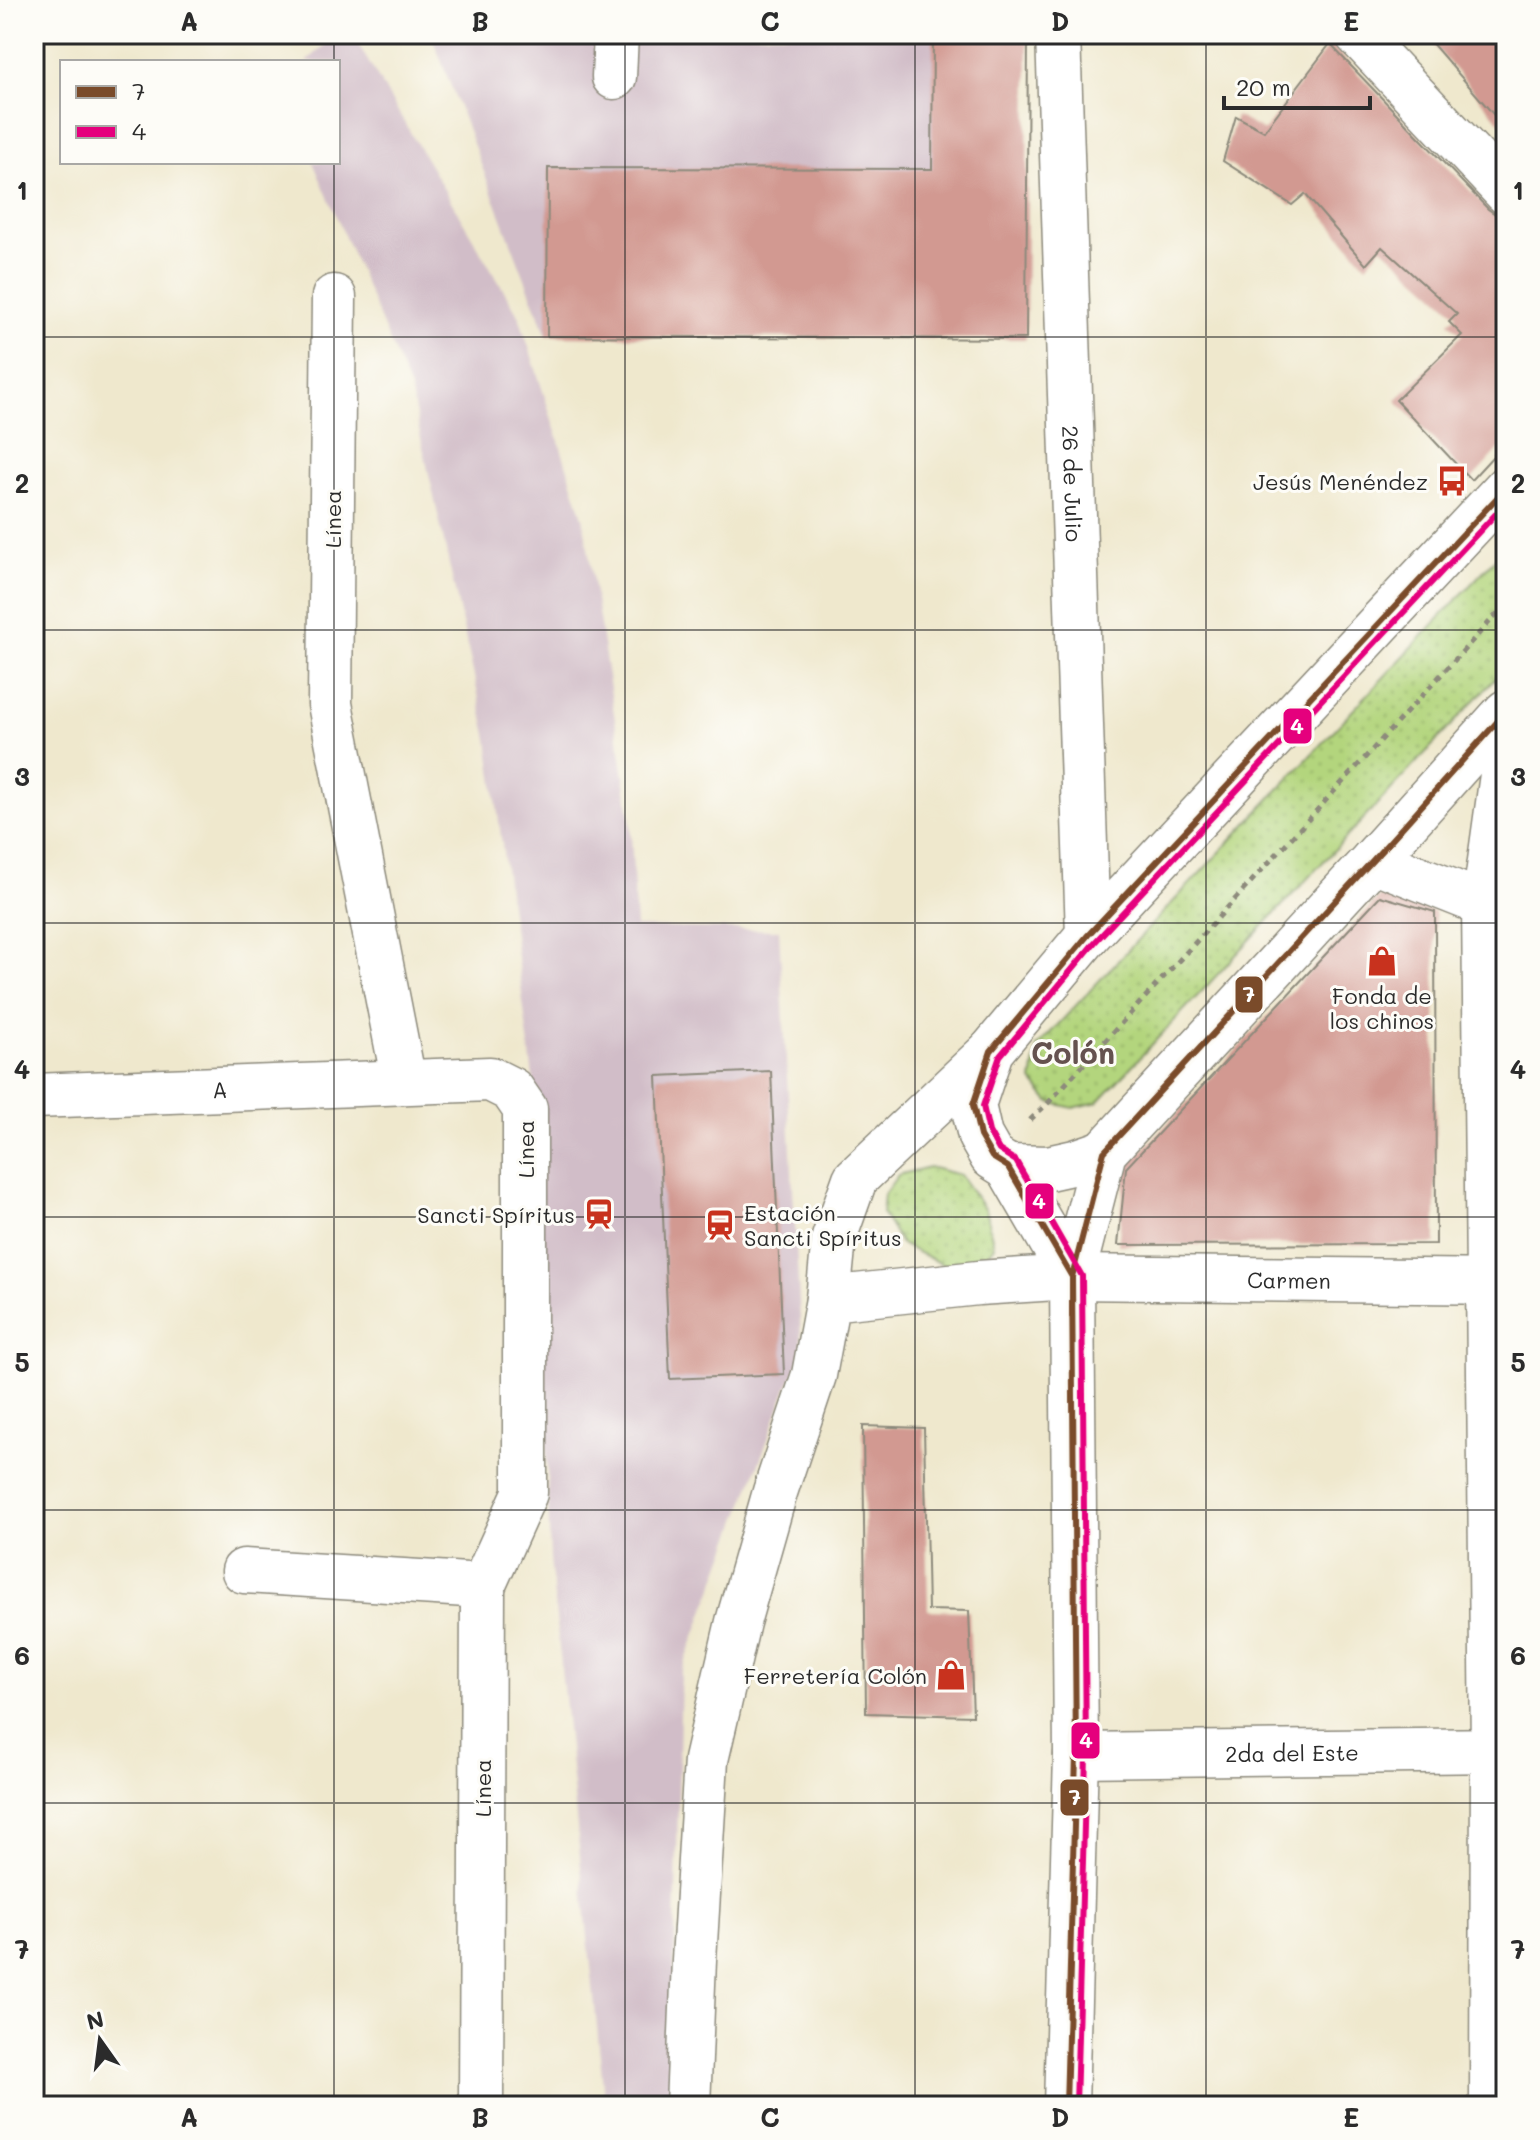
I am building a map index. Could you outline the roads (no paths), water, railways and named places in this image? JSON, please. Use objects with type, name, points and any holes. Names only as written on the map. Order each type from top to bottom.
[{"type":"street","points":[[614,77],[616,34]]},
{"type":"street","name":"26 de Julio","points":[[1058,34],[1088,935]]},
{"type":"street","points":[[1357,34],[1506,192]]},
{"type":"street","name":"Línea","points":[[334,297],[330,704],[404,1082],[490,1079],[512,1090],[525,1109],[525,1493],[483,1586],[481,2106]]},
{"type":"street","points":[[688,2106],[706,1760],[738,1622],[775,1492],[814,1375],[828,1299],[834,1238],[855,1179],[991,1051],[1088,935],[1506,488]]},
{"type":"street","points":[[1066,2106],[1076,1755],[1072,1277],[1104,1152],[1506,712]]},
{"type":"street","points":[[1492,2106],[1499,1750],[1497,1282],[1484,904],[1506,746]]},
{"type":"street","points":[[1373,860],[1484,904]]},
{"type":"street","points":[[991,1051],[973,1105],[980,1136],[1000,1162],[1072,1277]]},
{"type":"street","name":"A","points":[[34,1096],[404,1082]]},
{"type":"street","points":[[1000,1162],[1048,1168],[1104,1152]]},
{"type":"street","name":"Carmen","points":[[828,1299],[978,1283],[1072,1277],[1497,1282]]},
{"type":"street","points":[[244,1571],[483,1586]]},
{"type":"street","name":"2da del Este","points":[[1076,1755],[1499,1750]]},
{"type":"place","name":"Jesús Menéndez","points":[[1452,481]]},
{"type":"place","name":"Fonda de los chinos","points":[[1382,961]]},
{"type":"place","name":"Sancti Spíritus","points":[[599,1214]]},
{"type":"place","name":"Estación Sancti Spíritus","points":[[720,1225]]},
{"type":"place","name":"Ferretería Colón","points":[[951,1675]]},
{"type":"district","name":"Colón","points":[[1073,1052]]}]
